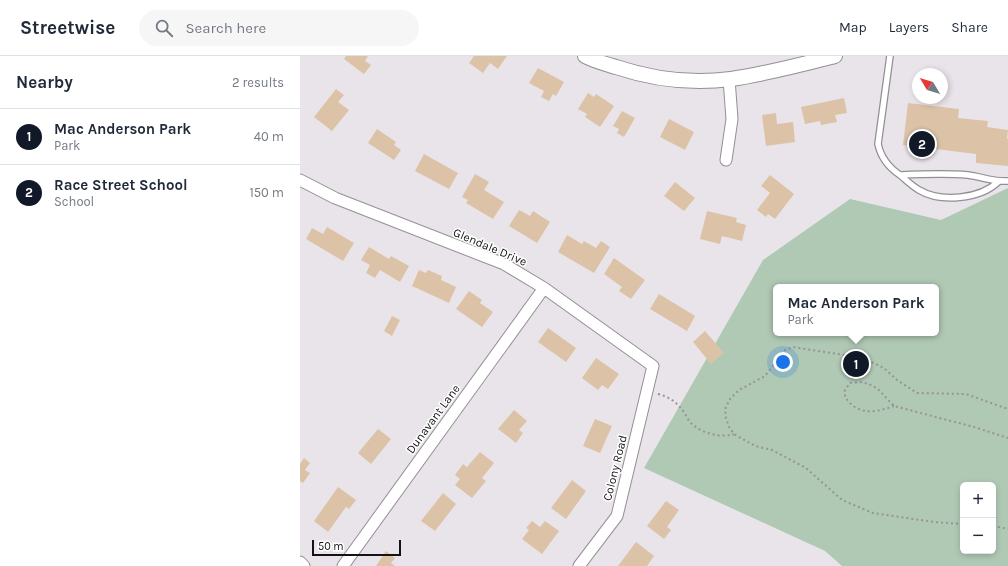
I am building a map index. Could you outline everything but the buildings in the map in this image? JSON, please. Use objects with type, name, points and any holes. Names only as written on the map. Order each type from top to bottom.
[{"type":"street","points":[[585,56],[634,73],[682,80],[705,81],[754,75],[826,57]]},
{"type":"street","points":[[726,160],[732,119],[729,79]]},
{"type":"street","name":"Glendale Drive","points":[[300,180],[335,198],[504,264],[544,288],[653,366]]},
{"type":"street","name":"Dunavant Lane","points":[[343,566],[544,288]]},
{"type":"street","name":"Colony Road","points":[[580,566],[617,516],[653,366]]},
{"type":"street","points":[[300,562],[304,566]]},
{"type":"lane","points":[[890,56],[878,144],[880,152],[886,163],[919,190],[937,197],[956,197],[976,193],[991,188],[998,182]]},
{"type":"lane","points":[[900,175],[945,173],[973,176],[998,182],[1008,181]]},
{"type":"path","points":[[960,524],[934,522],[873,513],[842,500],[806,468],[772,450],[755,446],[734,434],[729,427],[725,409],[730,399],[739,390],[765,376],[785,350],[793,347],[863,358],[884,368],[917,393],[966,394],[1008,408]]},
{"type":"path","points":[[894,406],[881,411],[869,412],[854,408],[844,396],[845,390],[850,383],[862,382],[878,389],[894,406],[974,427],[1008,438]]},
{"type":"path","points":[[647,391],[664,396],[677,403],[692,424],[701,430],[718,436],[734,434]]},
{"type":"path","points":[[996,527],[1008,529]]},
{"type":"green space","points":[[1008,188],[1008,566],[842,566],[825,551],[644,468],[763,260],[850,199],[941,220]]},
{"type":"place","name":"Race Street School","points":[[922,144]]},
{"type":"place","name":"Mac Anderson Park","points":[[856,364]]}]
